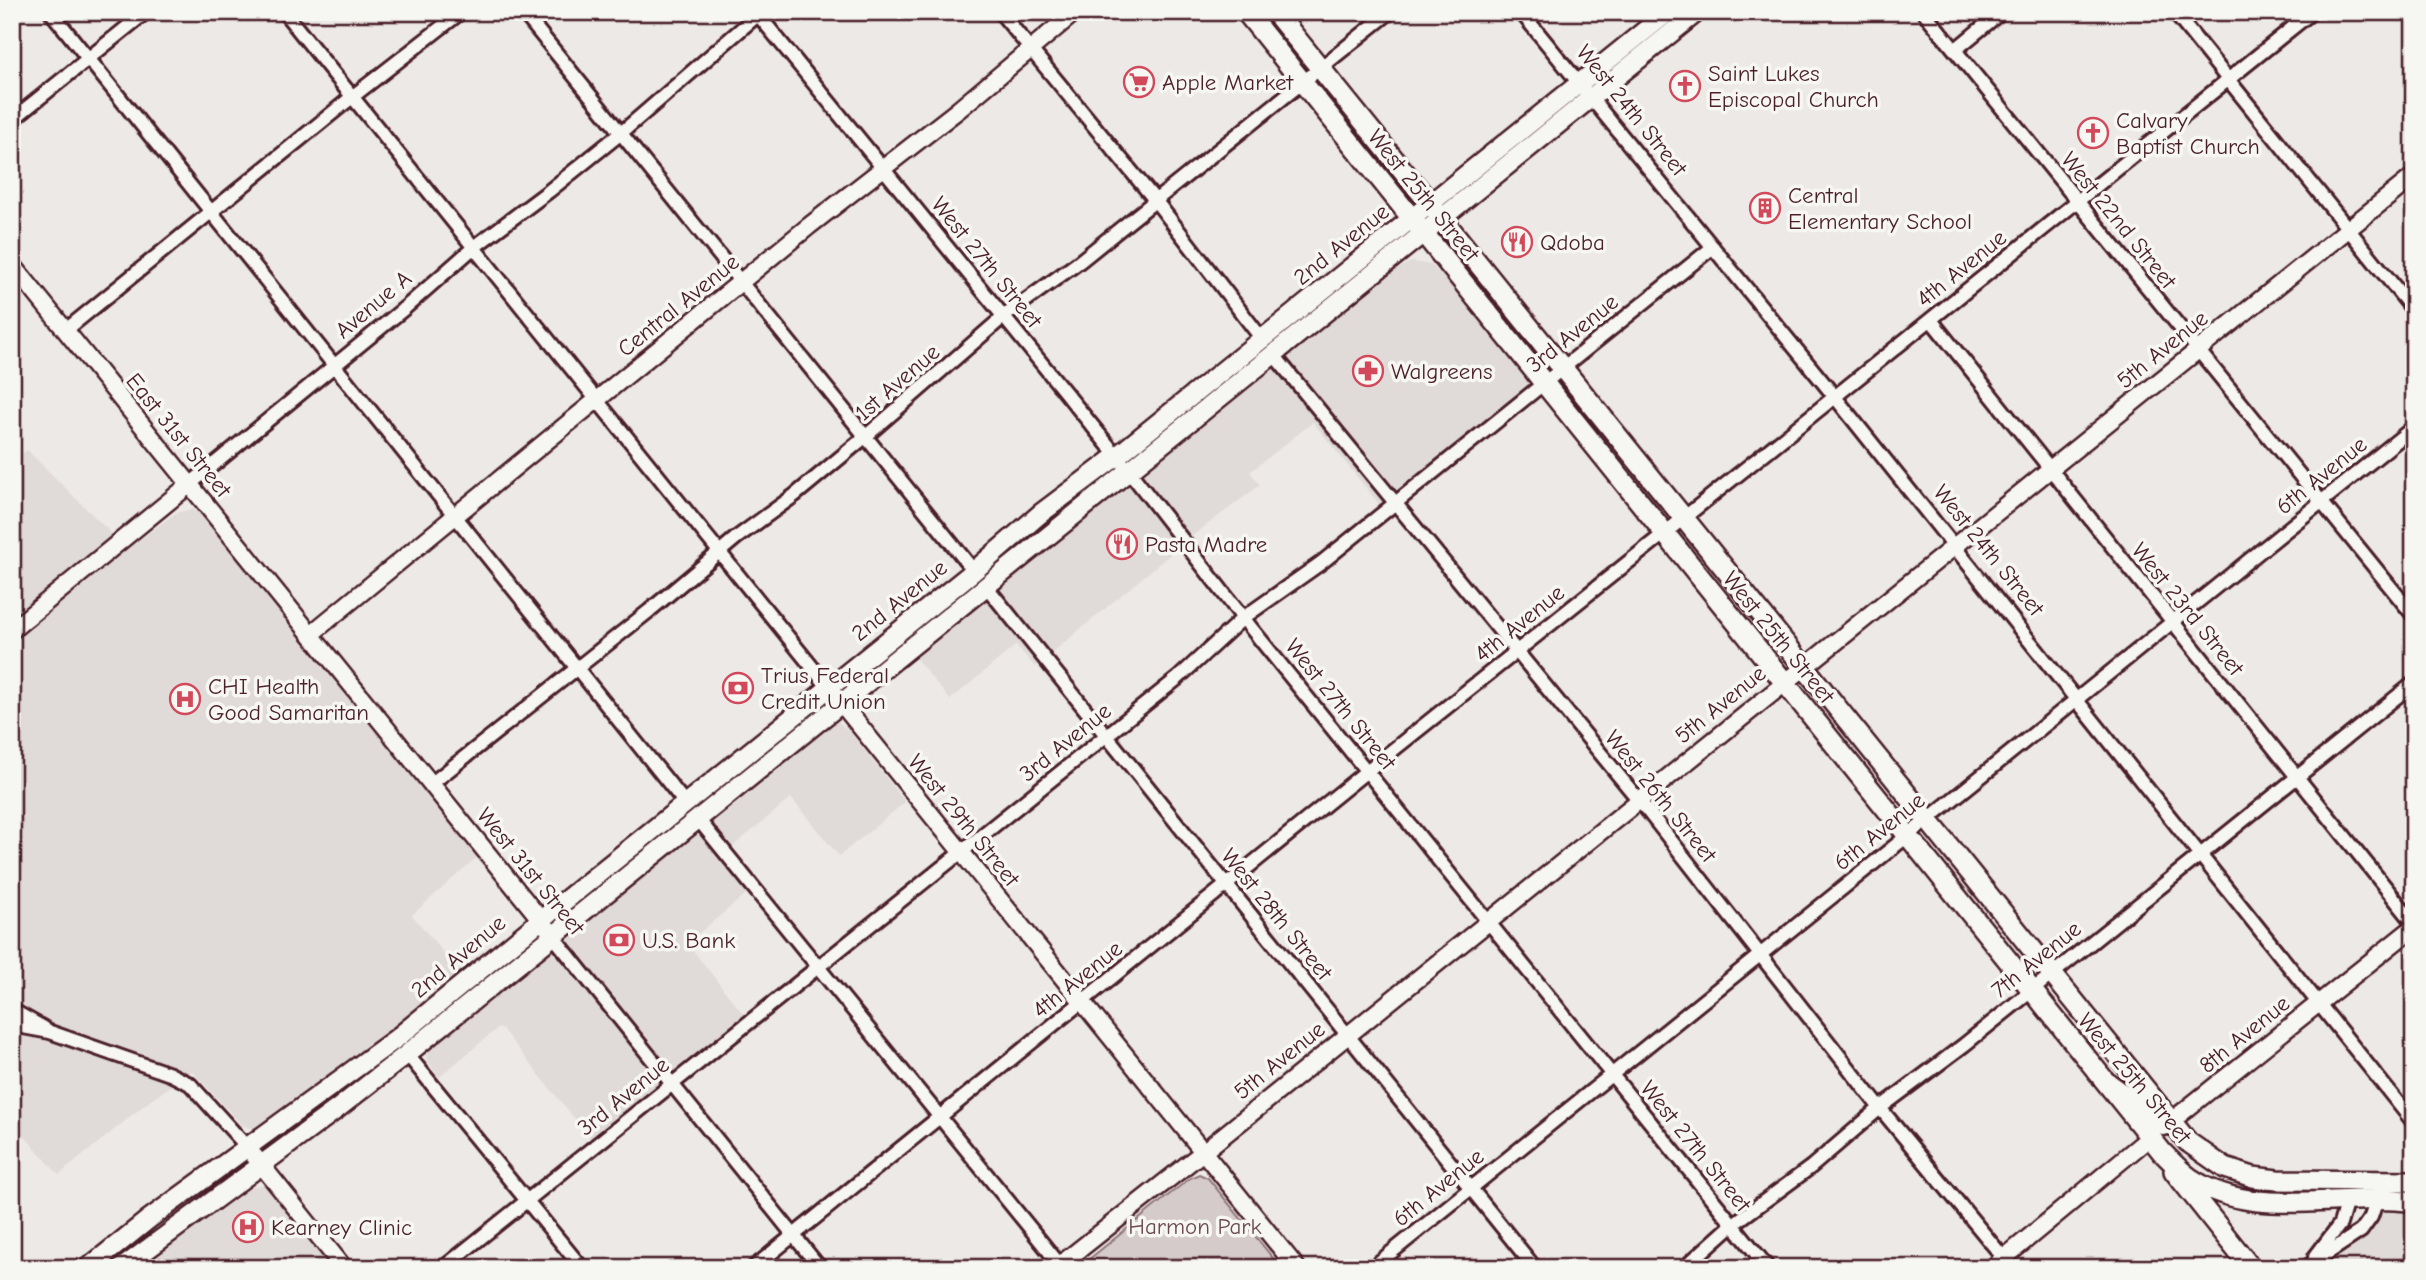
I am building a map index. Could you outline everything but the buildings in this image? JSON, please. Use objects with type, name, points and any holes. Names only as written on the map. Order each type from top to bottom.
[{"type":"main road","name":"West 25th Street","points":[[1246,12],[2156,1145],[2190,1177],[2214,1190],[2245,1199],[2337,1201]]},
{"type":"main road","name":"West 25th Street","points":[[1275,12],[2188,1142],[2225,1168],[2253,1177],[2277,1180],[2337,1179],[2380,1190]]},
{"type":"main road","name":"2nd Avenue","points":[[88,1268],[149,1219],[326,1093],[397,1038],[974,571],[1040,514],[1262,340],[1436,212],[1674,16],[1697,12]]},
{"type":"main road","name":"2nd Avenue","points":[[122,1268],[337,1110],[407,1054],[1274,355],[1417,226]]},
{"type":"main road","points":[[2156,1145],[2183,1185],[2251,1268]]},
{"type":"main road","points":[[2380,1190],[2414,1181]]},
{"type":"main road","points":[[2337,1201],[2361,1186],[2414,1202]]},
{"type":"street","points":[[51,12],[685,803]]},
{"type":"street","points":[[12,120],[146,12]]},
{"type":"street","name":"West 29th Street","points":[[284,12],[1297,1268]]},
{"type":"street","points":[[66,330],[352,97],[461,12]]},
{"type":"street","points":[[523,12],[974,571]]},
{"type":"street","points":[[1000,12],[1155,201],[1262,340]]},
{"type":"street","name":"Central Avenue","points":[[311,634],[1075,12]]},
{"type":"street","name":"1st Avenue","points":[[431,784],[649,611],[719,551],[795,495],[865,438],[1003,317],[1079,262],[1390,12]]},
{"type":"street","name":"West 24th Street","points":[[1521,12],[1954,545],[2414,1123]]},
{"type":"street","name":"West 22nd Street","points":[[1924,12],[2414,616]]},
{"type":"street","points":[[1955,50],[2001,12]]},
{"type":"street","points":[[2174,12],[2414,311]]},
{"type":"street","name":"4th Avenue","points":[[753,1268],[2312,12]]},
{"type":"street","name":"Avenue A","points":[[12,630],[406,307],[473,248],[621,133],[759,13]]},
{"type":"street","name":"West 27th Street","points":[[759,13],[1768,1268]]},
{"type":"street","name":"5th Avenue","points":[[1058,1266],[2414,176]]},
{"type":"street","name":"3rd Avenue","points":[[443,1268],[1107,736],[1178,678],[1243,618],[1321,563],[1713,247]]},
{"type":"street","name":"East 31st Street","points":[[14,270],[66,330],[311,634]]},
{"type":"street","name":"West 23rd Street","points":[[1931,320],[2414,925]]},
{"type":"street","name":"West 26th Street","points":[[1274,355],[1638,799],[2002,1264]]},
{"type":"street","name":"6th Avenue","points":[[1372,1268],[2414,427]]},
{"type":"street","name":"West 28th Street","points":[[986,586],[1535,1268]]},
{"type":"street","name":"West 31st Street","points":[[311,634],[820,1268]]},
{"type":"street","name":"7th Avenue","points":[[1684,1268],[1732,1225],[1811,1167],[1880,1108],[2052,974],[2414,682]]},
{"type":"street","points":[[698,819],[1058,1266]]},
{"type":"street","name":"8th Avenue","points":[[2171,1122],[2414,925]]},
{"type":"street","points":[[12,1010],[50,1032]]},
{"type":"street","points":[[12,1025],[50,1032],[170,1074],[190,1084],[247,1147],[344,1268]]},
{"type":"street","points":[[407,1054],[582,1268]]},
{"type":"street","points":[[2102,1079],[2126,1092],[2158,1126],[2164,1127],[2171,1122]]},
{"type":"street","points":[[2002,1264],[2156,1145]]},
{"type":"street","points":[[2305,1267],[2361,1231],[2371,1217],[2380,1190]]},
{"type":"street","points":[[2305,1267],[2340,1224],[2337,1201]]},
{"type":"shaded area","points":[[1411,262],[1431,265],[1456,290],[1543,396],[1535,398],[1415,494],[1391,519],[1313,422],[1250,472],[1260,485],[1192,536],[1035,667],[1016,645],[950,700],[913,655],[1312,332],[1389,274]]},
{"type":"shaded area","name":"CHI Health Good Samaritan","points":[[27,450],[127,549],[176,513],[193,509],[204,516],[485,850],[412,915],[463,976],[349,1068],[254,1129],[242,1125],[192,1071],[148,1102],[59,1175],[12,1122],[12,462]]},
{"type":"shaded area","points":[[831,721],[838,722],[850,732],[905,802],[839,856],[791,798],[731,848],[758,884],[687,943],[754,1028],[600,1150],[503,1030],[498,1028],[439,1077],[426,1058],[429,1051]]},
{"type":"shaded area","name":"Kearney Clinic","points":[[266,1184],[333,1268],[140,1268],[251,1187]]},
{"type":"shaded area","points":[[2378,1206],[2414,1206],[2414,1268],[2321,1268],[2355,1240]]},
{"type":"green space","name":"Harmon Park","points":[[1199,1174],[1208,1178],[1281,1268],[1078,1268],[1190,1178]]},
{"type":"place","name":"Apple Market","points":[[1139,82]]},
{"type":"place","name":"Saint Lukes Episcopal Church","points":[[1685,86]]},
{"type":"place","name":"Calvary Baptist Church","points":[[2093,133]]},
{"type":"place","name":"Central Elementary School","points":[[1765,208]]},
{"type":"place","name":"Qdoba","points":[[1517,242]]},
{"type":"place","name":"Walgreens","points":[[1368,371]]},
{"type":"place","name":"Pasta Madre","points":[[1122,544]]},
{"type":"place","name":"Trius Federal Credit Union","points":[[738,688]]},
{"type":"place","name":"CHI Health Good Samaritan","points":[[185,699]]},
{"type":"place","name":"U.S. Bank","points":[[619,940]]},
{"type":"place","name":"Kearney Clinic","points":[[248,1227]]}]
